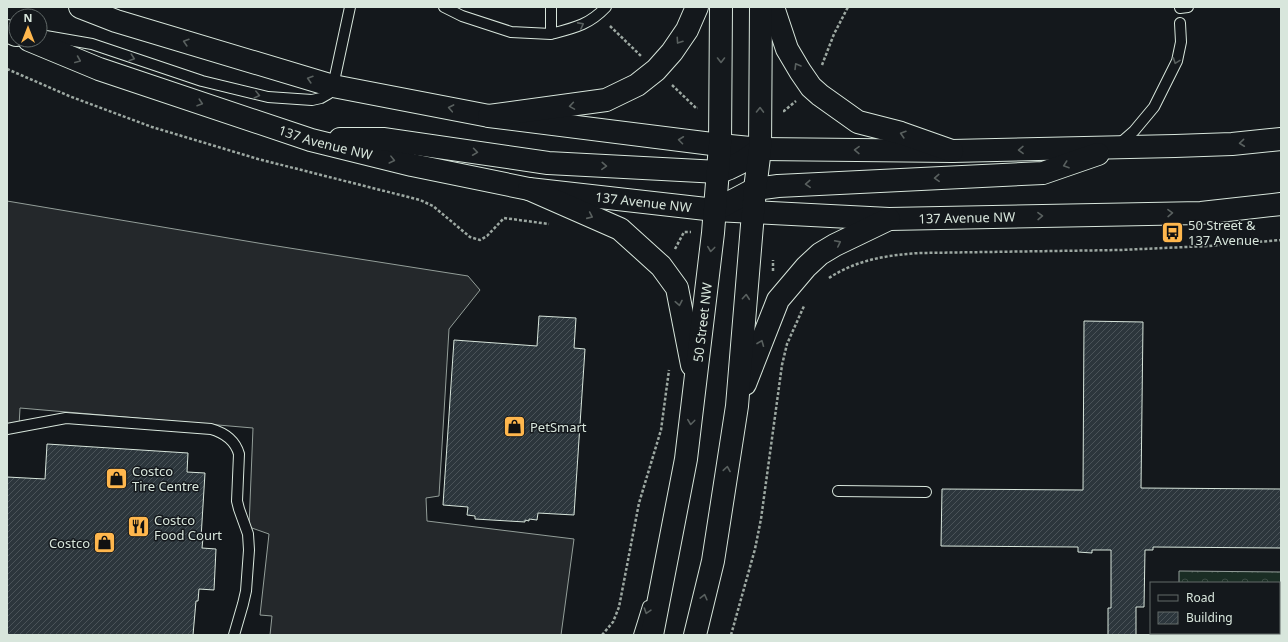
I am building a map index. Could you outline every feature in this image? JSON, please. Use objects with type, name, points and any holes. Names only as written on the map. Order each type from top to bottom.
[{"type":"main road","points":[[80,7],[116,21],[333,86],[489,116],[720,145],[760,149],[952,151],[1232,144],[1281,139]]},
{"type":"main road","points":[[489,116],[606,100],[637,85],[656,70],[672,52],[687,30],[697,7]]},
{"type":"main road","name":"50 Street NW","points":[[652,635],[686,459],[713,233],[720,145],[721,7]]},
{"type":"main road","points":[[695,635],[713,561],[737,406],[755,188],[760,149],[761,7]]},
{"type":"main road","points":[[773,7],[788,49],[800,71],[820,95],[858,122],[901,133],[952,151]]},
{"type":"main road","name":"137 Avenue NW","points":[[48,48],[98,69],[311,140],[412,165],[529,189],[715,210],[889,220],[1201,213],[1281,204]]},
{"type":"main road","points":[[311,140],[383,139],[548,163],[719,172],[746,160],[760,149]]},
{"type":"main road","points":[[715,210],[755,188],[1043,173],[1116,148]]},
{"type":"main road","points":[[529,189],[620,229],[661,266],[676,288],[696,383]]},
{"type":"main road","points":[[737,406],[778,300],[782,294],[820,254],[835,245],[889,220]]},
{"type":"lane","points":[[48,36],[92,44],[202,81],[268,98],[312,100],[321,98],[328,94],[333,86],[350,7]]},
{"type":"lane","points":[[444,7],[463,12],[510,32],[551,34],[577,28],[598,15],[606,7]]},
{"type":"lane","points":[[551,7],[551,34]]},
{"type":"lane","points":[[1116,148],[1134,131],[1154,107],[1177,61],[1181,42],[1180,23]]},
{"type":"lane","points":[[7,429],[66,418],[212,429],[221,432],[230,438],[238,448],[238,509],[249,539],[246,592],[234,635]]},
{"type":"lane","points":[[838,491],[926,492]]},
{"type":"lane","points":[[639,635],[672,534]]},
{"type":"path","points":[[821,67],[834,34],[848,7]]},
{"type":"path","points":[[7,68],[69,96],[152,127],[258,159],[420,200],[433,206],[470,237],[480,240],[487,236],[504,218],[556,225]]},
{"type":"path","points":[[661,266],[674,250],[684,232],[713,233]]},
{"type":"path","points":[[825,282],[848,267],[871,259],[894,255],[920,253],[1120,250],[1208,246],[1281,240]]},
{"type":"path","points":[[731,635],[761,519],[784,358],[793,330],[807,302]]},
{"type":"path","points":[[602,635],[613,622],[619,607],[640,503],[661,430],[669,369]]},
{"type":"green space","points":[[1179,571],[1281,572],[1281,635],[1180,634],[1280,634],[1280,582],[1179,582]]},
{"type":"shaded area","points":[[7,201],[468,276],[480,290],[449,329],[439,496],[426,498],[427,521],[574,539],[561,635],[270,635],[272,616],[260,615],[269,534],[249,527],[253,428],[20,408],[19,426],[7,426]]},
{"type":"building","name":"PetSmart","points":[[539,316],[576,318],[574,348],[585,349],[574,515],[538,513],[537,520],[529,519],[529,521],[525,520],[525,522],[475,519],[475,516],[467,515],[468,507],[443,505],[454,340],[537,346]]},
{"type":"building","points":[[1084,321],[1143,322],[1141,488],[1281,489],[1281,548],[1153,547],[1153,550],[1145,550],[1144,607],[1136,607],[1136,635],[1108,635],[1108,608],[1111,608],[1111,550],[1092,550],[1092,553],[1078,552],[1078,547],[941,546],[942,489],[1083,490]]},
{"type":"building","name":"Costco","points":[[47,444],[188,453],[187,472],[205,473],[201,538],[203,538],[202,548],[216,549],[214,590],[199,589],[198,601],[196,601],[193,635],[7,635],[7,477],[45,479]]},
{"type":"place","name":"50 Street & 137 Avenue","points":[[1172,232]]},
{"type":"place","name":"PetSmart","points":[[514,427]]},
{"type":"place","name":"Costco Tire Centre","points":[[117,478]]},
{"type":"place","name":"Costco Food Court","points":[[138,527]]},
{"type":"place","name":"Costco","points":[[105,543]]}]
